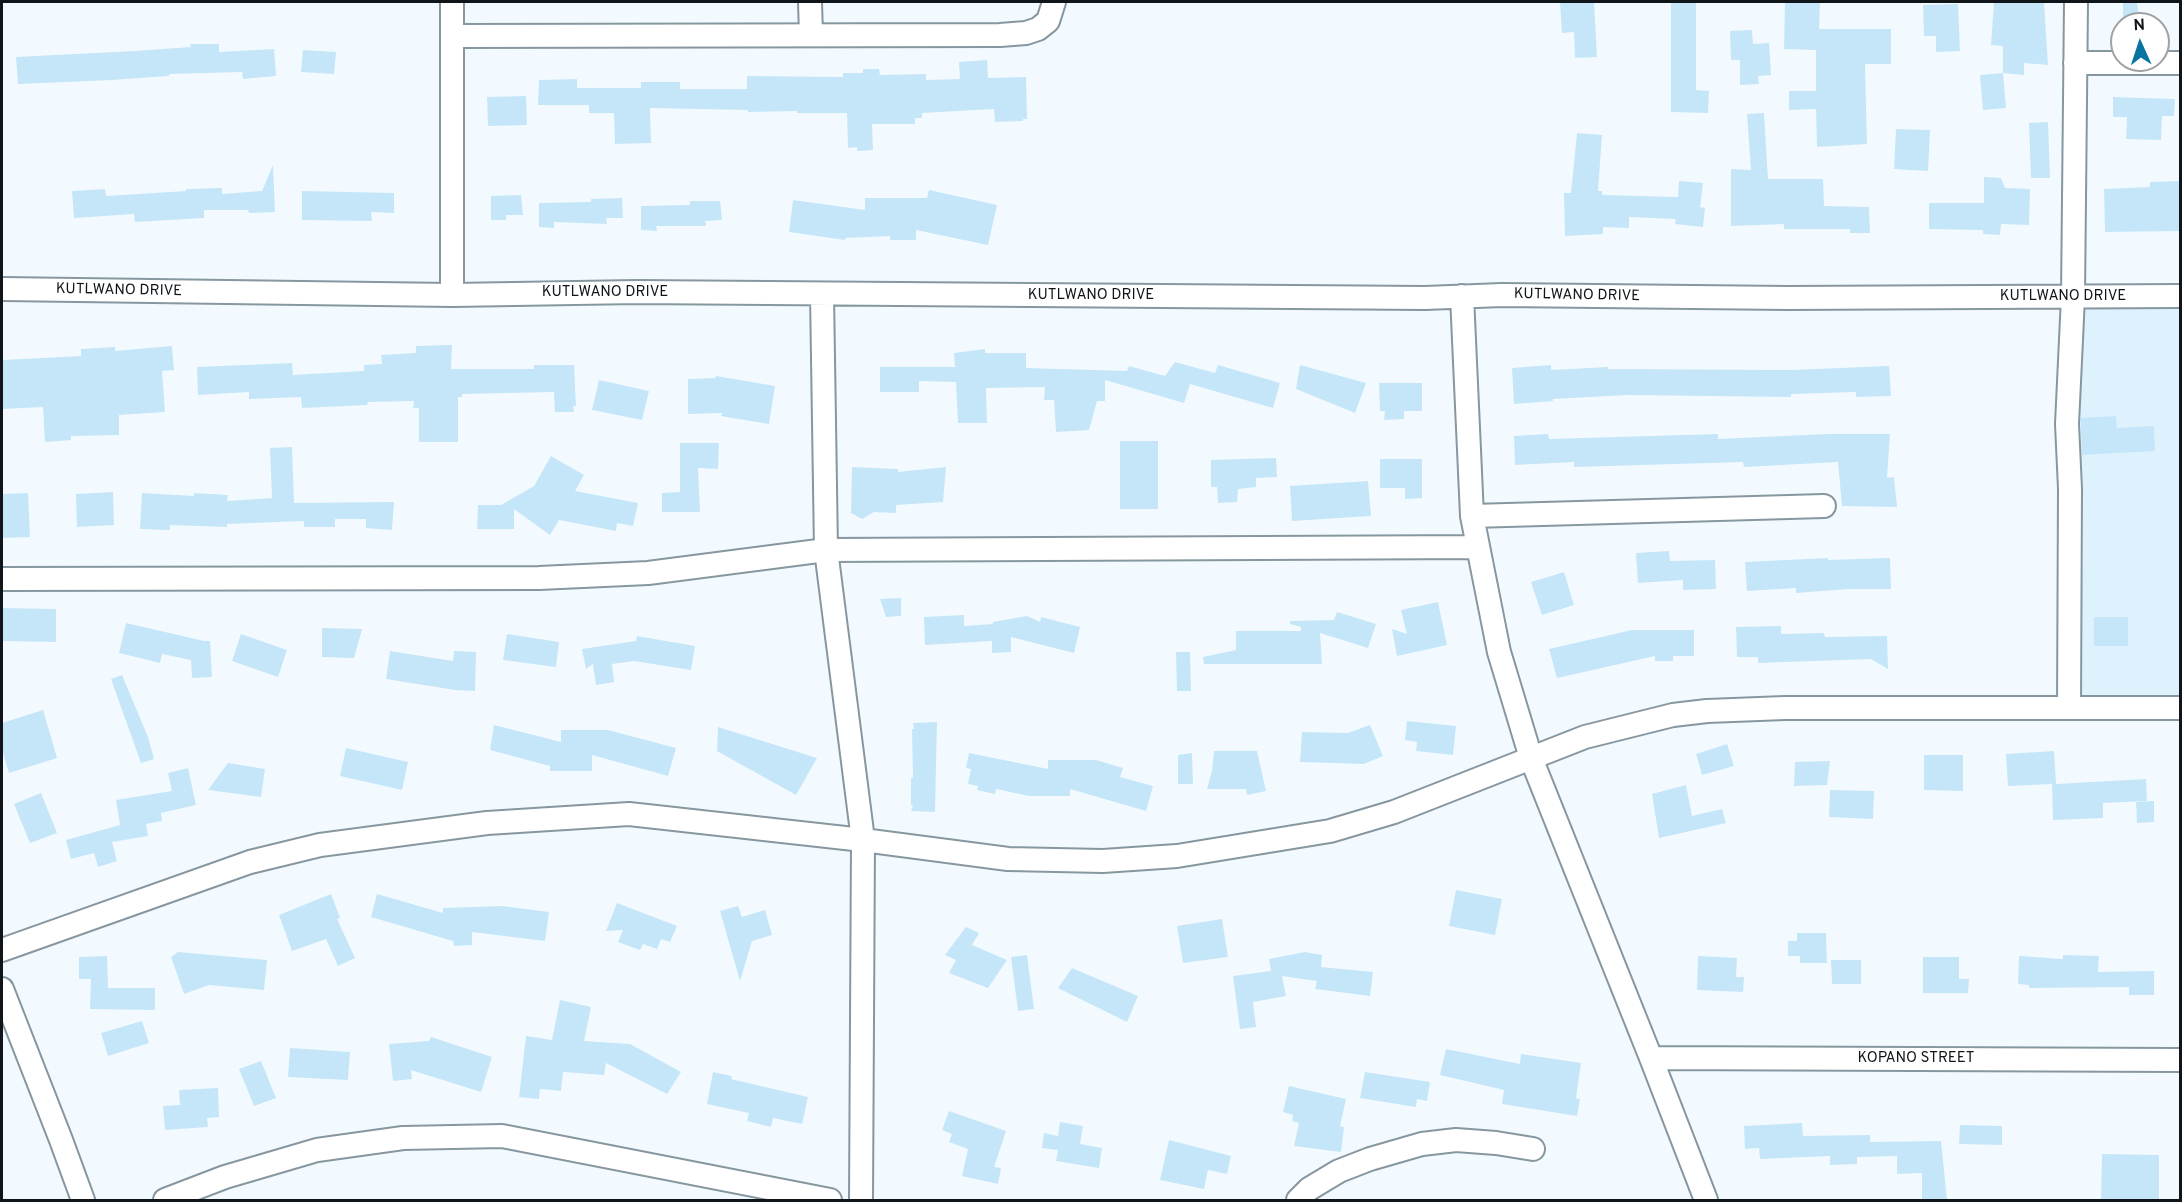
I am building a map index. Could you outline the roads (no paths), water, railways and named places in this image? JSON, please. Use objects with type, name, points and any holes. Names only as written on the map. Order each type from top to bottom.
[{"type":"street","points":[[452,2],[452,295]]},
{"type":"street","points":[[810,2],[810,35]]},
{"type":"street","points":[[452,36],[1000,35],[1026,33],[1038,29],[1048,21],[1054,2]]},
{"type":"street","points":[[2069,708],[2070,489],[2067,424],[2073,297],[2076,2]]},
{"type":"street","points":[[2075,63],[2181,63]]},
{"type":"street","name":"KUTLWANO DRIVE","points":[[2,289],[452,295],[637,292],[1413,298],[1462,296],[1788,298],[2181,296]]},
{"type":"street","points":[[822,294],[826,550],[863,840],[861,1200]]},
{"type":"street","points":[[1462,296],[1472,516],[1499,652],[1531,758],[1652,1058],[1706,1200]]},
{"type":"street","points":[[1472,516],[1824,506]]},
{"type":"street","points":[[2,579],[539,578],[648,573],[826,550],[1478,547]]},
{"type":"street","points":[[2,950],[250,862],[320,845],[486,823],[629,814],[863,840],[962,854],[1031,860],[1103,861],[1177,856],[1330,831],[1394,812],[1585,737],[1673,715],[1707,711],[1785,708],[2181,708]]},
{"type":"street","points":[[2,989],[83,1200]]},
{"type":"street","name":"KOPANO STREET","points":[[1652,1058],[2181,1060]]},
{"type":"street","points":[[165,1200],[225,1177],[317,1150],[403,1138],[502,1136],[830,1200]]},
{"type":"street","points":[[1298,1200],[1309,1189],[1339,1171],[1370,1159],[1422,1144],[1456,1140],[1533,1149]]}]
